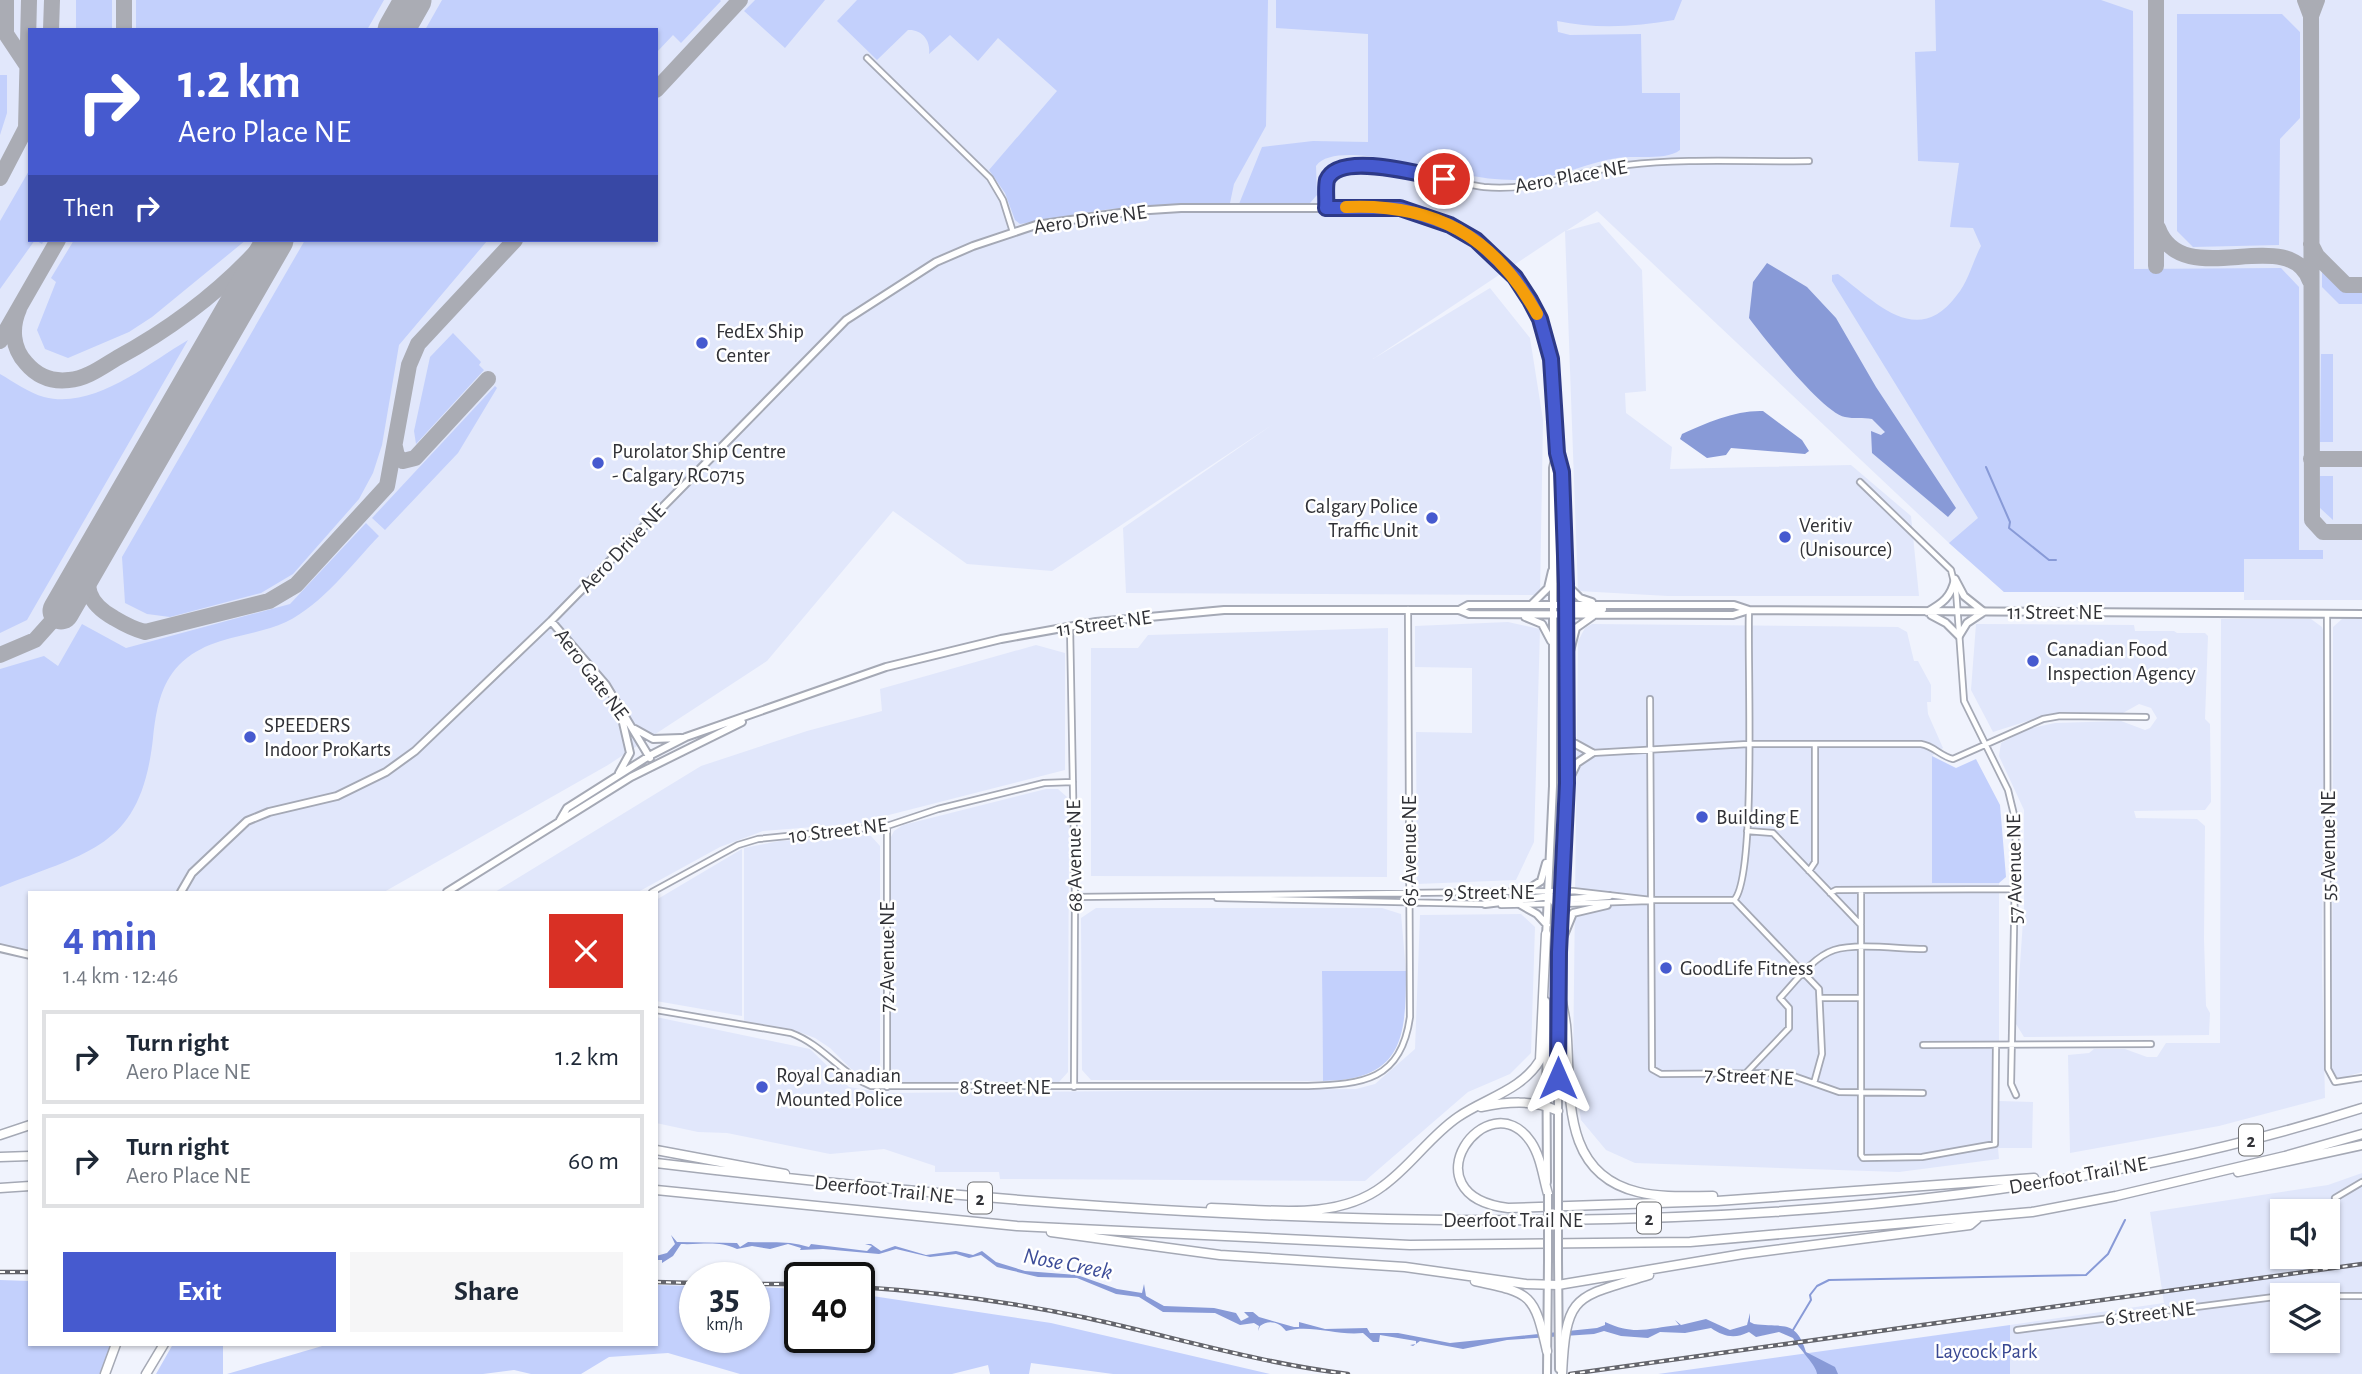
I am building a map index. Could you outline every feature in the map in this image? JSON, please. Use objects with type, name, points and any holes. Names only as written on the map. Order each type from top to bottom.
[{"type":"highway","points":[[1156,1210],[1318,1210],[1356,1202],[1384,1186],[1448,1124],[1515,1087],[1533,1072],[1540,1060],[1546,930]]},
{"type":"highway","points":[[1558,983],[1566,1024],[1574,1126],[1582,1149],[1596,1169],[1621,1187],[1651,1195],[1800,1196]]},
{"type":"highway","points":[[1474,1108],[1504,1102],[1547,1105],[1558,1111]]},
{"type":"highway","name":"Deerfoot Trail NE","points":[[658,1163],[1035,1203],[1337,1220],[1466,1221],[1741,1214],[1980,1192],[2138,1165],[2262,1138],[2362,1108]]},
{"type":"highway","points":[[1548,1194],[1536,1151],[1518,1130],[1503,1125],[1487,1126],[1474,1132],[1465,1143],[1458,1165],[1464,1186],[1478,1200],[1502,1207],[1555,1208],[1800,1196],[2032,1178],[2125,1163],[2138,1165]]},
{"type":"highway","points":[[0,1135],[28,1126]]},
{"type":"highway","name":"Deerfoot Trail NE","points":[[658,1191],[1017,1226],[1410,1245],[1730,1240],[2032,1212],[2285,1156],[2362,1133]]},
{"type":"highway","points":[[2152,1187],[2287,1164],[2362,1145]]},
{"type":"highway","points":[[658,1150],[782,1173],[804,1180]]},
{"type":"highway","points":[[0,1157],[28,1156]]},
{"type":"highway","points":[[0,1188],[28,1186]]},
{"type":"highway","points":[[1017,1226],[1120,1244],[1220,1255],[1442,1271],[1558,1285],[1743,1254],[1970,1225],[1979,1218]]},
{"type":"highway","points":[[1561,1373],[1564,1330],[1569,1314],[1578,1301],[1589,1293],[1679,1266]]},
{"type":"highway","points":[[1442,1271],[1514,1289],[1527,1297],[1538,1313],[1547,1355]]},
{"type":"highway","points":[[105,1374],[115,1346]]},
{"type":"highway","points":[[146,1374],[163,1346]]},
{"type":"street","points":[[867,58],[990,178],[1003,200],[1013,232]]},
{"type":"street","name":"Aero Place NE","points":[[1326,208],[1326,182],[1332,174],[1346,166],[1367,166],[1485,187],[1512,187],[1549,184],[1627,165],[1809,161]]},
{"type":"street","name":"Aero Drive NE","points":[[182,891],[192,873],[247,821],[269,812],[337,796],[386,772],[415,751],[551,621],[846,320],[936,262],[1013,232],[1061,220],[1181,208],[1400,208],[1450,225],[1495,256],[1515,277],[1540,319],[1551,359],[1557,453]]},
{"type":"street","points":[[1557,453],[1553,468],[1555,557],[1552,806],[1554,1049],[1558,1078]]},
{"type":"street","points":[[1547,1374],[1546,930],[1553,900],[1562,891],[1567,783],[1566,584],[1562,472],[1557,453]]},
{"type":"street","points":[[1860,482],[1951,570],[1964,596],[1984,612],[1967,623],[1959,636],[1946,622],[1926,613]]},
{"type":"street","points":[[1532,604],[1548,588],[1555,557]]},
{"type":"street","points":[[1926,613],[1945,600],[1955,579]]},
{"type":"street","name":"57 Avenue NE","points":[[1955,579],[1961,688],[2013,804],[2016,889],[2011,1084],[2016,1095]]},
{"type":"street","points":[[1566,584],[1580,598],[1604,605]]},
{"type":"street","name":"11 Street NE","points":[[1459,610],[1468,605],[1532,604],[1554,605],[1595,615],[1733,615],[1749,610]]},
{"type":"street","name":"11 Street NE","points":[[1566,610],[1604,605],[1734,605],[1749,610],[1926,613],[2362,614]]},
{"type":"street","points":[[1554,615],[1566,610],[1661,605]]},
{"type":"street","name":"11 Street NE","points":[[560,820],[567,808],[649,756],[686,737],[886,667],[1070,626],[1224,610],[1408,609],[1459,610],[1469,614],[1554,615]]},
{"type":"street","name":"65 Avenue NE","points":[[1372,1079],[1388,1068],[1402,1051],[1408,1031],[1408,609]]},
{"type":"street","points":[[1749,610],[1748,831],[1742,883],[1734,901],[1819,989],[1822,1054],[1814,1083]]},
{"type":"street","points":[[1513,614],[1542,624],[1553,645]]},
{"type":"street","name":"55 Avenue NE","points":[[2327,614],[2330,1078],[2334,1082],[2362,1078]]},
{"type":"street","points":[[1566,670],[1574,632],[1583,620],[1595,615]]},
{"type":"street","name":"Aero Gate NE","points":[[551,621],[615,700],[653,765]]},
{"type":"street","name":"68 Avenue NE","points":[[1070,626],[1075,897],[1074,1087]]},
{"type":"street","points":[[1650,699],[1651,900]]},
{"type":"street","points":[[615,700],[629,738],[631,753],[617,776]]},
{"type":"street","name":"11 Street NE","points":[[449,891],[653,765],[761,712]]},
{"type":"street","points":[[1566,729],[1572,742],[1592,753],[1748,744],[1921,744],[1931,746],[1946,758],[1954,759],[2043,719],[2060,716],[2146,718]]},
{"type":"street","points":[[631,725],[653,739],[686,737]]},
{"type":"street","points":[[1809,871],[1815,862],[1815,744]]},
{"type":"street","points":[[1567,783],[1577,763],[1592,753]]},
{"type":"street","name":"10 Street NE","points":[[654,891],[748,842],[887,826],[938,809],[1044,783],[1073,782]]},
{"type":"street","points":[[1524,892],[1536,886],[1544,874],[1548,818],[1552,806]]},
{"type":"street","name":"72 Avenue NE","points":[[887,826],[887,1087]]},
{"type":"street","points":[[1748,831],[1773,833],[1861,925]]},
{"type":"street","points":[[1830,893],[1861,890],[2016,889]]},
{"type":"street","points":[[1861,890],[1860,1155],[1863,1158],[1922,1157],[1992,1147],[1995,1144],[1996,1045]]},
{"type":"street","name":"9 Street NE","points":[[1199,896],[1409,904],[1521,905],[1553,900],[1562,891],[1651,900],[1734,901]]},
{"type":"street","name":"9 Street NE","points":[[1075,897],[1524,892],[1553,900],[1607,905],[1651,900]]},
{"type":"street","points":[[1485,904],[1609,896]]},
{"type":"street","points":[[1553,900],[1559,952],[1558,1285],[1561,1373]]},
{"type":"street","name":"7 Street NE","points":[[1651,900],[1651,1069],[1657,1073],[1792,1074],[1839,1092],[1923,1093]]},
{"type":"street","points":[[1521,905],[1538,914],[1546,930]]},
{"type":"street","points":[[1559,952],[1566,926],[1573,913],[1607,905]]},
{"type":"street","points":[[0,948],[28,955]]},
{"type":"street","points":[[1746,1073],[1789,1028],[1789,1008],[1780,998],[1804,972],[1833,951],[1861,948],[1924,949]]},
{"type":"street","points":[[1821,998],[1861,998]]},
{"type":"street","name":"8 Street NE","points":[[658,1010],[791,1033],[810,1040],[862,1082],[887,1087],[1308,1086],[1358,1084],[1372,1079]]},
{"type":"street","points":[[1923,1045],[2151,1044]]},
{"type":"street","points":[[2335,1198],[2362,1182]]},
{"type":"street","points":[[2340,1296],[2362,1296]]},
{"type":"street","name":"6 Street NE","points":[[2017,1330],[2270,1298]]},
{"type":"shaded area","points":[[0,0],[2362,0],[2362,600],[2244,600],[2244,592],[2004,592],[1597,211],[1566,231],[1599,222],[1642,270],[1646,391],[1625,393],[1626,413],[1672,447],[1670,469],[1851,465],[1911,516],[1919,596],[1668,596],[1578,591],[1565,231],[1373,359],[1490,288],[1530,338],[1543,420],[1540,595],[1126,593],[1123,528],[1272,425],[1052,571],[967,564],[893,511],[767,661],[608,765],[386,891],[28,891],[28,955],[0,948]]},
{"type":"shaded area","points":[[1767,263],[1807,287],[1836,318],[1876,387],[1956,508],[1948,517],[1872,453],[1871,431],[1881,435],[1885,432],[1872,419],[1845,417],[1823,403],[1794,374],[1749,318],[1753,282]]},
{"type":"shaded area","points":[[1763,411],[1802,440],[1809,451],[1805,454],[1731,448],[1726,455],[1707,458],[1680,439],[1682,434],[1721,418]]},
{"type":"shaded area","points":[[2221,619],[2311,619],[2322,627],[2325,636],[2322,966],[2325,1098],[2219,1126],[2070,1153],[2068,1055],[2089,1053],[2094,1049],[2125,1049],[2147,1057],[2157,1057],[2166,1043],[2220,1043]]},
{"type":"shaded area","points":[[2342,619],[2362,619],[2362,1072],[2337,1077],[2332,1072],[2333,627]]},
{"type":"shaded area","points":[[1508,622],[1540,629],[1534,842],[1516,880],[1417,884],[1416,732],[1472,733],[1472,668],[1415,667],[1415,626]]},
{"type":"shaded area","points":[[1592,624],[1898,627],[1907,632],[1914,661],[1918,661],[1931,685],[1931,702],[1927,702],[1928,714],[1943,748],[1932,756],[1932,883],[1999,883],[1999,1101],[2033,1102],[2032,1148],[1998,1148],[1999,1159],[1899,1172],[1635,1163],[1606,1150],[1581,1120],[1573,1068],[1578,641],[1585,628]]},
{"type":"shaded area","points":[[1976,624],[2134,625],[2135,631],[2205,633],[2208,636],[2205,719],[2210,724],[2211,802],[2205,810],[2134,811],[2136,818],[2197,819],[2205,826],[2204,939],[2206,1006],[2210,1013],[2209,1035],[2024,1037],[2016,1024],[2024,906],[2024,810],[1999,756],[2001,743],[2027,729],[2055,723],[2121,721],[2145,730],[2150,728],[2157,718],[2151,708],[2139,704],[2123,713],[2053,713],[1993,732],[1971,690]]},
{"type":"shaded area","points":[[1388,628],[1387,877],[1091,876],[1091,648],[1138,648],[1148,635]]},
{"type":"shaded area","points":[[1036,645],[1065,653],[1065,770],[881,817],[876,822],[763,831],[720,847],[640,891],[497,891],[701,766],[807,731],[882,711],[880,689]]},
{"type":"shaded area","points":[[1046,789],[1058,789],[1067,797],[1069,810],[1068,1072],[1059,1082],[899,1082],[888,1073],[890,839],[894,831],[903,825]]},
{"type":"shaded area","points":[[871,836],[880,846],[880,1063],[874,1075],[865,1076],[853,1071],[830,1048],[815,1038],[791,1029],[744,1021],[744,848],[779,841]]},
{"type":"shaded area","points":[[742,849],[742,1016],[658,1001],[658,899]]},
{"type":"shaded area","points":[[1096,908],[1382,908],[1401,914],[1406,971],[1322,971],[1323,1081],[1091,1080],[1082,1070],[1081,918]]},
{"type":"shaded area","points":[[1521,914],[1535,927],[1531,1053],[1510,1074],[1468,1092],[1365,1181],[1000,1179],[999,1172],[935,1172],[935,1166],[884,1149],[830,1154],[727,1133],[698,1132],[658,1123],[658,1017],[810,1049],[849,1087],[885,1093],[1356,1089],[1375,1084],[1415,1049],[1420,915]]},
{"type":"shaded area","points":[[2362,1173],[2362,1374],[2010,1374],[2010,1325],[2164,1303],[2150,1212],[2328,1185]]},
{"type":"shaded area","points":[[671,1235],[677,1242],[737,1243],[740,1247],[748,1242],[779,1242],[867,1251],[872,1246],[865,1244],[871,1244],[881,1251],[895,1246],[926,1255],[956,1251],[973,1255],[982,1251],[996,1262],[1025,1271],[1077,1275],[1117,1289],[1142,1293],[1144,1284],[1146,1296],[1164,1306],[1214,1308],[1236,1313],[1241,1321],[1249,1317],[1244,1312],[1253,1312],[1259,1317],[1294,1327],[1299,1327],[1299,1322],[1325,1329],[1367,1328],[1370,1333],[1398,1333],[1450,1343],[1597,1328],[1605,1325],[1605,1322],[1625,1329],[1642,1330],[1679,1325],[1675,1320],[1681,1325],[1706,1319],[1730,1330],[1747,1325],[1750,1313],[1750,1322],[1754,1324],[1781,1326],[1793,1330],[1798,1334],[1806,1352],[1835,1367],[1838,1374],[1817,1374],[1793,1338],[1779,1332],[1756,1337],[1749,1332],[1730,1336],[1711,1328],[1685,1333],[1660,1332],[1648,1338],[1621,1336],[1604,1331],[1507,1340],[1463,1349],[1420,1341],[1416,1344],[1416,1341],[1380,1335],[1379,1342],[1373,1342],[1363,1333],[1305,1329],[1286,1331],[1274,1322],[1263,1324],[1258,1331],[1259,1326],[1254,1323],[1240,1325],[1215,1313],[1163,1312],[1139,1297],[1116,1294],[1077,1278],[1038,1277],[997,1267],[981,1255],[969,1258],[956,1254],[930,1257],[896,1249],[879,1254],[823,1249],[800,1250],[801,1248],[788,1244],[770,1249],[752,1246],[737,1249],[716,1244],[681,1244],[673,1256],[662,1263],[662,1260],[658,1260],[658,1255],[667,1253],[675,1244]]},
{"type":"green space","points":[[76,0],[112,0],[112,28],[76,28]]},
{"type":"green space","points":[[136,0],[384,0],[368,28],[136,28]]},
{"type":"green space","points":[[442,0],[721,1],[681,43],[673,35],[658,51],[658,28],[426,28]]},
{"type":"green space","points":[[755,0],[825,0],[785,48],[744,11]]},
{"type":"green space","points":[[857,0],[1268,0],[1266,126],[1234,184],[1230,203],[1110,209],[1020,224],[1015,220],[1005,193],[989,170],[1057,91],[998,38],[978,61],[950,35],[929,54],[925,37],[908,30],[877,60],[837,21]]},
{"type":"green space","points":[[1276,0],[1682,0],[1674,20],[1615,26],[1557,21],[1558,32],[1570,35],[1641,34],[1642,93],[1680,93],[1680,150],[1659,157],[1607,160],[1550,176],[1524,180],[1476,177],[1376,157],[1334,156],[1316,166],[1317,195],[1310,203],[1239,204],[1262,147],[1313,141],[1368,142],[1368,34],[1276,28]]},
{"type":"green space","points":[[1935,0],[2101,0],[2133,11],[2134,269],[2281,268],[2299,287],[2299,550],[2323,550],[2323,559],[2244,559],[2244,592],[2004,592],[1949,543],[1978,518],[1832,281],[1832,275],[1838,274],[1867,297],[1897,315],[1912,319],[1927,318],[1942,311],[1961,290],[1981,246],[1973,228],[1950,227],[1959,163],[1918,161],[1915,52],[1936,51]]},
{"type":"green space","points":[[2177,14],[2282,14],[2300,32],[2300,118],[2280,139],[2279,245],[2193,247],[2177,231]]},
{"type":"green space","points":[[0,75],[7,75],[7,113],[0,135]]},
{"type":"green space","points":[[28,172],[28,242],[34,242],[0,289],[0,221]]},
{"type":"green space","points":[[73,242],[244,242],[152,317],[129,332],[68,358],[45,349],[37,330],[56,282],[51,278]]},
{"type":"green space","points":[[304,242],[486,242],[399,345],[382,445],[373,473],[359,499],[293,574],[261,593],[170,617],[147,614],[125,603],[122,557]]},
{"type":"green space","points":[[2322,268],[2344,288],[2362,289],[2362,304],[2339,304],[2322,287]]},
{"type":"green space","points":[[453,333],[481,362],[479,365],[484,370],[416,444],[414,431],[430,357]]},
{"type":"green space","points":[[188,340],[27,620],[0,633],[0,374],[44,397],[82,397],[101,391],[138,372]]},
{"type":"green space","points":[[2321,354],[2333,354],[2333,442],[2320,442]]},
{"type":"green space","points":[[495,386],[497,388],[458,453],[385,530],[372,518]]},
{"type":"green space","points":[[2320,476],[2333,476],[2333,520],[2320,508]]},
{"type":"green space","points":[[366,523],[379,536],[312,605],[286,622],[216,642],[190,655],[179,665],[163,690],[147,775],[137,803],[123,824],[106,840],[85,853],[0,887],[0,669],[44,656],[58,666],[82,624],[126,648],[290,604]]},
{"type":"green space","points":[[1932,756],[1956,768],[1976,759],[2000,805],[2006,877],[1999,883],[1932,883]]},
{"type":"green space","points":[[1322,971],[1406,971],[1401,1035],[1394,1051],[1370,1073],[1350,1079],[1323,1081]]},
{"type":"green space","points":[[0,1280],[28,1281],[28,1346],[110,1346],[100,1374],[0,1374]]},
{"type":"green space","points":[[658,1285],[679,1286],[679,1353],[770,1353],[770,1288],[784,1288],[784,1353],[875,1353],[875,1296],[1051,1323],[1270,1374],[1113,1374],[1031,1363],[1029,1374],[990,1374],[988,1365],[952,1374],[740,1374],[668,1353],[609,1357],[581,1374],[531,1374],[514,1370],[483,1374],[227,1374],[322,1346],[658,1346]]},
{"type":"green space","name":"Laycock Park","points":[[2010,1325],[2010,1374],[1658,1374]]},
{"type":"green space","points":[[172,1346],[223,1346],[223,1374],[156,1374]]},
{"type":"waterway","points":[[1986,467],[2010,522],[2009,528],[2049,560],[2056,560]]},
{"type":"waterway","points":[[1793,1330],[1811,1300],[1810,1295],[1817,1286],[1829,1280],[2086,1275],[2108,1254],[2125,1220]]},
{"type":"taxiway","points":[[6,0],[6,34],[28,67]]},
{"type":"taxiway","points":[[28,28],[29,0]]},
{"type":"taxiway","points":[[51,28],[52,0]]},
{"type":"taxiway","points":[[124,0],[124,28]]},
{"type":"taxiway","points":[[658,88],[740,0]]},
{"type":"taxiway","points":[[2156,0],[2156,266]]},
{"type":"taxiway","points":[[2305,0],[2311,16],[2317,0]]},
{"type":"taxiway","points":[[2311,16],[2312,520],[2323,532],[2362,532]]},
{"type":"taxiway","points":[[0,178],[26,128],[28,43]]},
{"type":"taxiway","points":[[2158,228],[2171,247],[2189,256],[2281,257],[2298,264],[2310,281]]},
{"type":"taxiway","points":[[0,341],[57,242]]},
{"type":"taxiway","points":[[19,309],[14,337],[21,357],[45,377],[75,379],[94,372],[178,320],[216,291],[265,242]]},
{"type":"taxiway","points":[[91,558],[88,586],[93,600],[114,618],[145,632],[269,601],[296,585],[387,486],[409,365],[418,344],[513,242]]},
{"type":"taxiway","points":[[2311,244],[2317,256],[2346,285],[2362,285]]},
{"type":"taxiway","points":[[395,447],[397,456],[403,461],[415,458],[488,379]]},
{"type":"taxiway","points":[[2311,459],[2362,459]]},
{"type":"taxiway","points":[[0,655],[35,640],[61,611]]},
{"type":"runway","points":[[397,28],[413,0]]},
{"type":"runway","points":[[61,611],[274,242]]},
{"type":"railway","points":[[1570,1374],[2362,1264]]},
{"type":"railway","points":[[0,1272],[28,1272]]},
{"type":"railway","points":[[658,1282],[679,1283]]},
{"type":"railway","points":[[770,1284],[784,1284]]},
{"type":"railway","points":[[875,1288],[1031,1307],[1249,1356],[1348,1374]]},
{"type":"slow traffic","points":[[1346,207],[1400,208],[1450,225],[1476,240],[1495,256],[1515,277],[1537,314]]},
{"type":"place","name":"FedEx Ship Center","points":[[702,343]]},
{"type":"place","name":"Purolator Ship Centre - Calgary RC0715","points":[[598,463]]},
{"type":"place","name":"Calgary Police Traffic Unit","points":[[1432,518]]},
{"type":"place","name":"Veritiv (Unisource)","points":[[1785,537]]},
{"type":"place","name":"Canadian Food Inspection Agency","points":[[2033,661]]},
{"type":"place","name":"SPEEDERS Indoor ProKarts","points":[[250,737]]},
{"type":"place","name":"Building E","points":[[1702,817]]},
{"type":"place","name":"GoodLife Fitness","points":[[1666,968]]},
{"type":"place","name":"Royal Canadian Mounted Police","points":[[762,1087]]},
{"type":"route","points":[[1444,179],[1402,170],[1346,166],[1338,169],[1326,182],[1326,208],[1400,208],[1450,225],[1476,240],[1515,277],[1530,300],[1540,319],[1551,359],[1557,453],[1562,472],[1566,584],[1567,783],[1558,983],[1558,1078]]},
{"type":"water label","name":"Nose Creek","points":[[1068,1263]]}]
